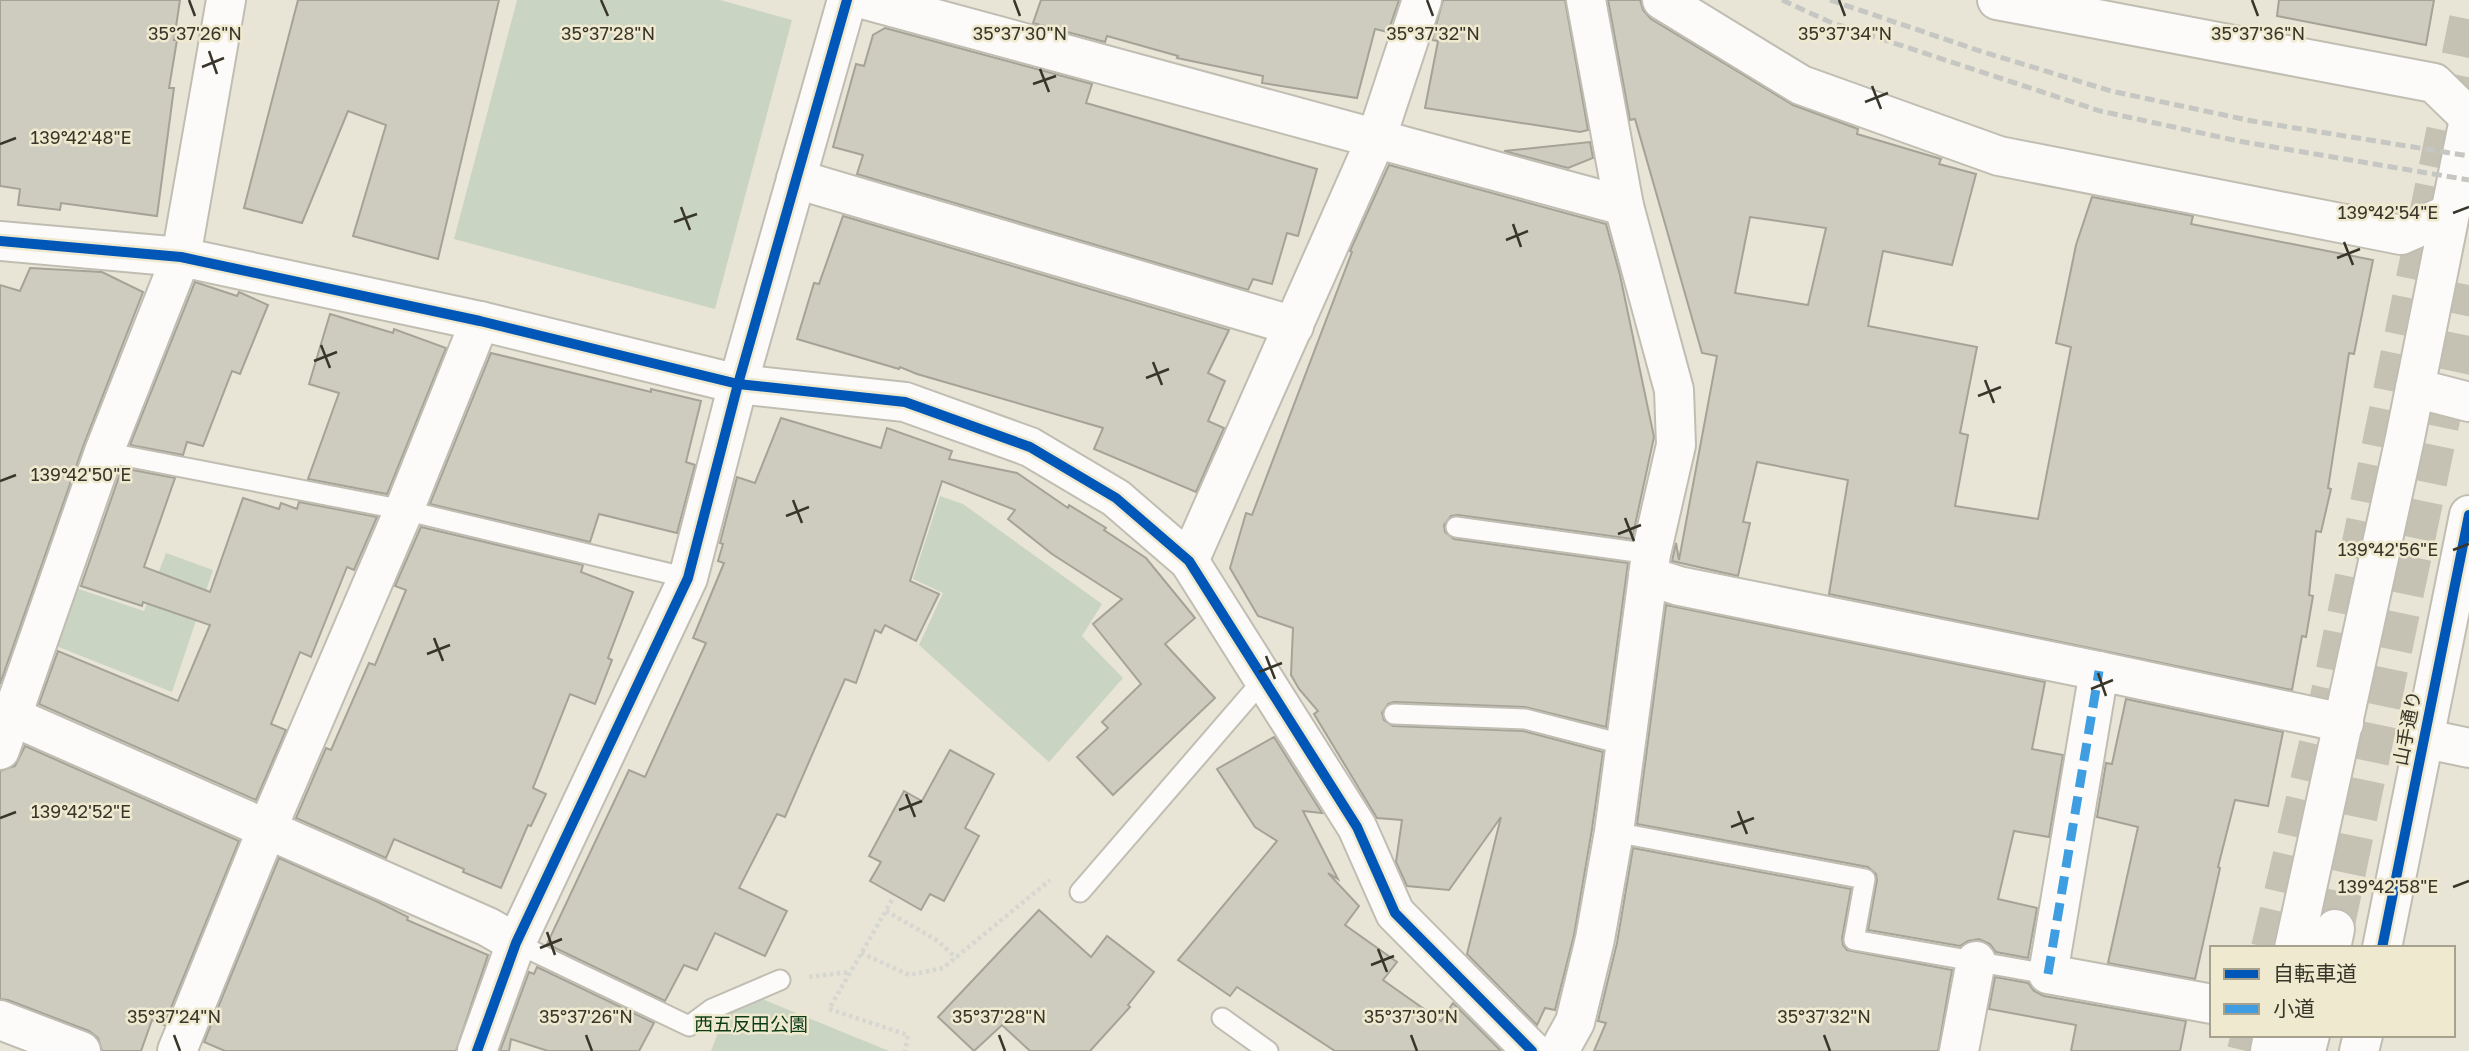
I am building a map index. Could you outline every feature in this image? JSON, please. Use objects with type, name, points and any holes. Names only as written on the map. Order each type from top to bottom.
[{"type":"main road","points":[[226,0],[181,257],[104,452],[4,726],[267,829],[516,943]]},
{"type":"main road","points":[[477,1051],[516,943],[688,578],[738,384],[848,0]]},
{"type":"main road","points":[[866,0],[1624,206]]},
{"type":"main road","points":[[1189,561],[1376,139],[1422,0]]},
{"type":"main road","points":[[1559,1051],[1576,1022],[1595,939],[1614,832],[1650,565],[1676,445],[1674,390],[1624,206],[1586,0]]},
{"type":"main road","points":[[1662,0],[1801,85],[1999,156],[2401,235],[2449,214]]},
{"type":"main road","points":[[1997,0],[2434,83],[2469,118],[2415,388],[2294,946]]},
{"type":"main road","points":[[796,179],[1294,326]]},
{"type":"main road","points":[[0,241],[181,257],[480,321],[738,384],[905,402],[1030,447],[1116,498],[1189,561],[1357,827],[1395,913],[1532,1051]]},
{"type":"main road","points":[[178,1051],[267,829],[404,510],[480,321]]},
{"type":"main road","points":[[2415,388],[2469,401]]},
{"type":"main road","name":"山手通り","points":[[2382,946],[2469,515]]},
{"type":"main road","points":[[1650,565],[1679,586],[2344,723]]},
{"type":"main road","points":[[2099,671],[2048,974],[2210,1004]]},
{"type":"main road","points":[[2423,738],[2469,748]]},
{"type":"main road","points":[[1959,1051],[1976,961]]},
{"type":"main road","points":[[0,1020],[81,1051]]},
{"type":"lane","points":[[104,452],[404,510],[688,578]]},
{"type":"lane","points":[[1456,527],[1650,565]]},
{"type":"lane","points":[[1080,892],[1264,679]]},
{"type":"lane","points":[[1394,714],[1525,719],[1626,745]]},
{"type":"lane","points":[[1614,832],[1865,879],[1854,940],[2048,974]]},
{"type":"lane","points":[[516,943],[689,1026],[712,1009],[780,980]]},
{"type":"lane","points":[[1222,1018],[1268,1051]]},
{"type":"path","points":[[861,953],[909,975],[943,968],[1056,875]]},
{"type":"path","points":[[892,900],[829,1009],[908,1035],[905,1051]]},
{"type":"path","points":[[886,911],[939,941],[956,958]]},
{"type":"path","points":[[780,980],[850,972]]},
{"type":"green space","points":[[517,0],[720,0],[792,20],[715,309],[454,239]]},
{"type":"green space","points":[[940,496],[963,504],[1102,604],[1082,636],[1123,678],[1049,762],[919,645],[943,593],[913,579]]},
{"type":"green space","points":[[166,553],[213,570],[172,692],[46,642],[67,585],[144,611]]},
{"type":"green space","name":"西五反田公園","points":[[735,988],[889,1051],[711,1051]]},
{"type":"building","points":[[0,0],[180,0],[169,88],[174,88],[157,216],[61,203],[60,210],[18,205],[20,189],[0,186]]},
{"type":"building","points":[[298,0],[499,0],[438,259],[353,236],[386,125],[348,111],[302,223],[244,208]]},
{"type":"building","points":[[1041,0],[1399,0],[1388,32],[1375,29],[1357,98],[1262,83],[1263,76],[1177,58],[1178,56],[1107,36],[1105,42],[1033,23]]},
{"type":"building","points":[[1443,0],[1565,0],[1588,130],[1580,132],[1425,108],[1438,41],[1432,40]]},
{"type":"building","points":[[1608,0],[1640,0],[1643,10],[1651,19],[1793,105],[1858,129],[1857,134],[1941,159],[1939,164],[1976,174],[1952,265],[1883,251],[1868,326],[1977,347],[1960,433],[1968,435],[1955,506],[2038,519],[2071,347],[2056,343],[2076,245],[2092,197],[2193,216],[2191,224],[2373,260],[2354,354],[2349,353],[2328,488],[2331,489],[2321,532],[2316,531],[2309,595],[2313,596],[2306,637],[2302,636],[2292,690],[1829,594],[1848,480],[1757,462],[1743,522],[1750,523],[1738,576],[1672,561],[1676,543],[1679,560],[1717,356],[1702,353],[1635,119],[1630,120]],"holes":[[[1750,217],[1826,228],[1808,305],[1735,293]]]},
{"type":"building","points":[[2279,0],[2434,0],[2426,45],[2277,16]]},
{"type":"building","points":[[885,28],[1092,84],[1086,103],[1317,169],[1298,236],[1287,233],[1272,284],[1253,279],[1248,290],[857,174],[863,155],[833,147],[856,64],[864,66],[873,35]]},
{"type":"building","points":[[1590,142],[1593,158],[1568,168],[1504,151]]},
{"type":"building","points":[[1389,165],[1606,224],[1620,275],[1654,437],[1632,539],[1458,515],[1451,516],[1444,525],[1445,532],[1454,539],[1628,563],[1606,727],[1525,707],[1394,702],[1388,704],[1382,713],[1384,720],[1393,726],[1523,731],[1603,752],[1574,935],[1555,1010],[1545,1008],[1537,1025],[1467,954],[1501,817],[1449,890],[1407,886],[1396,862],[1402,820],[1377,818],[1314,714],[1318,711],[1291,675],[1293,628],[1258,616],[1230,568],[1246,513],[1252,515],[1352,252],[1350,251]]},
{"type":"building","points":[[843,216],[1229,330],[1208,373],[1225,381],[1208,421],[1224,428],[1196,492],[1094,449],[1103,428],[797,339],[814,283],[819,284]]},
{"type":"building","points":[[30,268],[102,272],[143,292],[84,444],[0,684],[0,285],[20,291]]},
{"type":"building","points":[[195,282],[237,296],[239,292],[268,305],[240,374],[232,371],[203,446],[187,442],[183,455],[130,445]]},
{"type":"building","points":[[330,314],[393,333],[394,329],[446,348],[387,494],[308,479],[339,393],[309,384]]},
{"type":"building","points":[[491,353],[651,392],[651,389],[701,401],[686,462],[695,465],[677,533],[599,514],[590,542],[430,504]]},
{"type":"building","points":[[781,418],[881,448],[887,428],[952,451],[949,459],[1017,473],[1068,508],[1069,505],[1106,528],[1104,530],[1146,558],[1195,618],[1165,644],[1215,698],[1113,795],[1077,757],[1108,728],[1102,722],[1141,684],[1093,624],[1122,599],[1052,554],[1008,519],[1015,510],[942,481],[910,581],[939,594],[916,641],[885,625],[881,633],[875,630],[856,683],[845,679],[785,817],[777,814],[739,888],[787,911],[765,956],[715,933],[697,970],[684,965],[665,1001],[547,944],[629,770],[645,777],[706,643],[693,638],[724,563],[718,561],[723,544],[720,543],[737,477],[755,483]]},
{"type":"building","points":[[122,468],[175,478],[144,567],[210,592],[243,498],[279,509],[281,503],[297,509],[299,502],[377,517],[354,570],[347,567],[311,657],[300,652],[271,724],[286,730],[256,800],[39,704],[58,651],[178,701],[210,625],[143,602],[142,606],[81,586]]},
{"type":"building","points":[[421,527],[583,565],[581,572],[633,592],[608,658],[612,660],[595,704],[570,694],[533,788],[546,794],[531,826],[528,825],[501,888],[394,839],[386,858],[296,818],[326,748],[331,750],[369,663],[375,665],[406,590],[395,586]]},
{"type":"building","points":[[1666,605],[2045,682],[2032,749],[2063,755],[2049,837],[2014,831],[1998,899],[2037,908],[2028,958],[1996,952],[1990,944],[1979,939],[1960,946],[1868,930],[1877,880],[1876,874],[1868,867],[1637,824]]},
{"type":"building","points":[[2126,699],[2283,732],[2268,806],[2235,800],[2195,979],[2108,963],[2138,827],[2097,817],[2106,763],[2112,764]]},
{"type":"building","points":[[1274,737],[1322,813],[1303,811],[1338,879],[1328,873],[1359,906],[1345,925],[1397,962],[1383,980],[1441,1021],[1453,1003],[1501,1051],[1335,1051],[1237,987],[1230,996],[1178,960],[1277,841],[1255,827],[1217,769]]},
{"type":"building","points":[[25,746],[239,841],[164,1025],[152,1020],[141,1051],[102,1051],[98,1038],[89,1031],[0,999],[0,771],[15,766]]},
{"type":"building","points":[[950,750],[994,774],[965,828],[979,836],[944,901],[930,894],[921,910],[870,881],[881,862],[869,856],[904,791],[922,801]]},
{"type":"building","points":[[1633,848],[1851,889],[1842,938],[1847,950],[1952,970],[1938,1051],[1594,1051],[1606,1023],[1598,1021],[1617,943]]},
{"type":"building","points":[[279,858],[376,901],[408,917],[407,920],[488,955],[456,1051],[225,1051],[204,1042]]},
{"type":"building","points":[[1039,910],[1091,957],[1107,936],[1154,972],[1128,1005],[1130,1007],[1090,1051],[1030,1051],[1002,1025],[974,1051],[938,1017]]},
{"type":"building","points":[[537,967],[654,1023],[639,1051],[548,1051],[511,1039],[509,1051],[500,1051],[529,972],[534,974]]},
{"type":"building","points":[[1995,977],[2028,983],[2034,991],[2044,996],[2186,1021],[2180,1051],[2071,1051],[2076,1025],[1989,1009]]},
{"type":"tunnel","points":[[2270,946],[2332,684],[2469,15]]},
{"type":"tunnel","points":[[2335,929],[2469,285]]},
{"type":"tunnel","points":[[2246,1051],[2250,1037]]},
{"type":"railway","points":[[1782,0],[1830,22],[2100,111],[2238,141],[2469,180]]},
{"type":"railway","points":[[1830,0],[1980,51],[2111,91],[2252,121],[2469,156]]},
{"type":"marked path","points":[[2048,974],[2099,671]]},
{"type":"cycle path","points":[[477,1051],[516,943],[688,578],[738,384],[847,0]]},
{"type":"cycle path","points":[[0,241],[181,257],[480,321],[738,384],[905,402],[1030,447],[1116,498],[1189,561],[1357,827],[1395,913],[1532,1051]]},
{"type":"cycle path","points":[[2382,946],[2469,515]]}]
